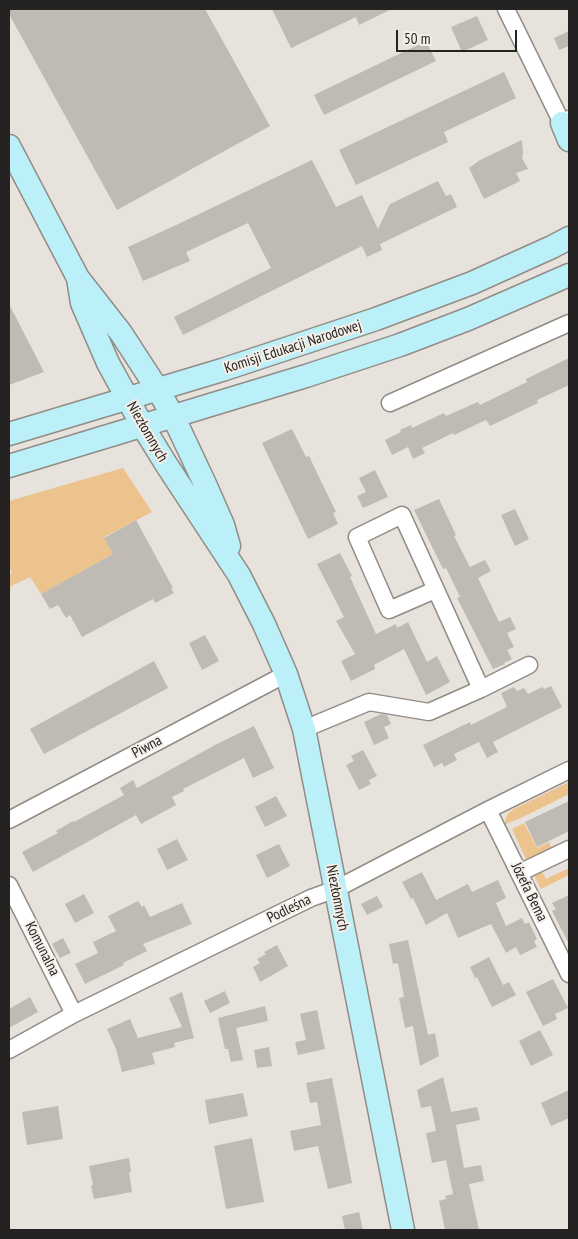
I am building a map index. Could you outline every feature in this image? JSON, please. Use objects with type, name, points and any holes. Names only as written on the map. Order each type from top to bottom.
[{"type":"street","points":[[506,9],[567,128]]},
{"type":"street","name":"Niezłomnych","points":[[9,146],[78,278],[121,333],[173,416],[205,484],[222,525],[239,575]]},
{"type":"street","name":"Komisji Edukacji Narodowej","points":[[9,434],[158,390],[376,319],[472,283],[568,238]]},
{"type":"street","name":"Komisji Edukacji Narodowej","points":[[9,466],[306,376],[400,345],[468,319],[569,276]]},
{"type":"street","name":"Niezłomnych","points":[[78,278],[82,303],[108,363],[166,464],[239,575],[264,624],[286,674],[304,729],[403,1230]]},
{"type":"street","points":[[390,403],[569,322]]},
{"type":"street","points":[[435,590],[389,610],[357,537],[402,516],[480,689]]},
{"type":"street","points":[[304,729],[370,702],[429,712],[529,665]]},
{"type":"street","name":"Piwna","points":[[9,820],[286,674]]},
{"type":"street","name":"Podleśna","points":[[9,1050],[74,1014],[311,898],[336,889],[569,770]]},
{"type":"street","name":"Józefa Bema","points":[[488,810],[569,974]]},
{"type":"street","points":[[519,873],[569,849]]},
{"type":"street","name":"Komunalna","points":[[9,885],[74,1014]]},
{"type":"shaded area","points":[[123,468],[152,512],[104,537],[113,554],[41,594],[30,577],[11,586],[9,598],[9,575],[12,572],[9,567],[9,501]]},
{"type":"shaded area","points":[[569,782],[569,794],[504,825],[507,815],[512,810]]},
{"type":"shaded area","points":[[524,823],[537,848],[549,842],[551,847],[555,845],[556,848],[533,859],[526,859],[512,829]]},
{"type":"shaded area","points":[[569,868],[569,875],[541,889],[534,875],[541,870],[546,879]]},
{"type":"building","points":[[9,9],[205,9],[270,126],[117,210],[9,14]]},
{"type":"building","points":[[272,9],[392,9],[359,25],[356,17],[291,48]]},
{"type":"building","points":[[477,16],[488,40],[462,52],[451,27]]},
{"type":"building","points":[[569,31],[569,46],[559,50],[554,38]]},
{"type":"building","points":[[426,41],[436,61],[324,115],[314,95]]},
{"type":"building","points":[[504,72],[516,98],[444,132],[448,142],[356,185],[339,150]]},
{"type":"building","points":[[522,140],[522,158],[528,169],[516,173],[520,181],[484,199],[469,168],[480,160]]},
{"type":"building","points":[[312,160],[336,207],[362,195],[378,229],[390,204],[438,181],[446,196],[451,194],[457,207],[380,244],[382,250],[367,257],[362,246],[183,335],[174,317],[271,268],[248,223],[186,252],[190,261],[143,281],[128,247]]},
{"type":"building","points":[[9,304],[44,372],[9,385]]},
{"type":"building","points":[[569,358],[569,385],[537,400],[538,403],[490,426],[486,420],[454,435],[453,433],[422,448],[425,453],[413,459],[408,447],[392,455],[385,440],[401,432],[400,430],[411,425],[412,428],[444,413],[446,416],[478,402],[480,405],[527,382],[526,379]]},
{"type":"building","points":[[292,429],[306,457],[309,456],[336,512],[333,513],[338,524],[308,539],[262,443]]},
{"type":"building","points":[[375,470],[388,497],[363,508],[357,496],[366,492],[359,478]]},
{"type":"building","points":[[439,499],[456,535],[454,536],[470,567],[485,560],[491,571],[478,578],[499,622],[510,617],[516,629],[507,633],[514,647],[507,650],[512,659],[493,669],[457,598],[460,597],[446,568],[443,569],[414,510]]},
{"type":"building","points":[[515,509],[529,539],[515,546],[501,515]]},
{"type":"building","points":[[136,520],[174,593],[155,603],[153,599],[82,637],[70,615],[66,618],[58,605],[50,609],[41,594],[113,554],[104,538]]},
{"type":"building","points":[[340,553],[352,576],[350,577],[376,634],[396,624],[397,628],[408,622],[427,662],[437,656],[450,682],[426,695],[404,649],[374,665],[375,669],[351,681],[341,661],[355,654],[336,621],[344,617],[317,564]]},
{"type":"building","points":[[205,635],[219,661],[202,670],[189,643]]},
{"type":"building","points":[[154,661],[168,688],[44,754],[30,729]]},
{"type":"building","points":[[551,686],[562,707],[493,742],[498,752],[487,758],[479,742],[454,754],[457,760],[444,767],[442,763],[434,767],[423,745],[470,722],[471,725],[507,707],[501,693],[514,687],[517,691],[524,688],[528,694],[542,687],[544,689]]},
{"type":"building","points":[[381,714],[387,715],[391,724],[384,727],[389,738],[374,745],[364,722]]},
{"type":"building","points":[[254,726],[274,768],[253,778],[244,758],[183,789],[184,791],[172,797],[176,805],[141,824],[136,815],[33,872],[22,852],[58,833],[56,831],[73,821],[124,795],[120,788],[133,780],[137,788]]},
{"type":"building","points":[[363,750],[377,776],[369,780],[371,784],[359,790],[346,765],[354,761],[351,756]]},
{"type":"building","points":[[276,796],[287,816],[265,827],[255,807]]},
{"type":"building","points":[[569,801],[569,831],[537,847],[525,822]]},
{"type":"building","points":[[177,839],[188,860],[167,870],[157,849]]},
{"type":"building","points":[[279,844],[290,866],[267,878],[256,855]]},
{"type":"building","points":[[422,872],[436,900],[468,884],[472,892],[498,880],[506,898],[496,903],[506,926],[522,918],[525,924],[529,922],[537,939],[534,941],[537,947],[520,955],[516,947],[506,953],[491,924],[458,938],[447,913],[426,925],[413,898],[411,899],[402,882]]},
{"type":"building","points":[[84,894],[94,913],[75,923],[65,904]]},
{"type":"building","points":[[569,895],[569,944],[552,911],[556,909],[552,903]]},
{"type":"building","points":[[377,896],[383,907],[367,915],[361,904]]},
{"type":"building","points":[[138,901],[142,907],[144,905],[150,917],[182,903],[192,924],[143,944],[147,951],[123,963],[124,965],[85,984],[75,964],[98,953],[93,942],[116,931],[108,916]]},
{"type":"building","points":[[63,938],[71,953],[60,958],[52,944]]},
{"type":"building","points":[[408,940],[428,1035],[435,1033],[439,1056],[420,1066],[413,1026],[405,1028],[399,998],[404,997],[398,963],[393,964],[389,944]]},
{"type":"building","points":[[277,945],[288,966],[260,982],[253,967],[260,963],[257,959],[266,954],[264,952]]},
{"type":"building","points":[[489,957],[503,985],[509,982],[516,995],[492,1007],[470,967]]},
{"type":"building","points":[[553,979],[568,1008],[555,1014],[557,1019],[543,1026],[526,992]]},
{"type":"building","points":[[225,991],[230,1003],[210,1013],[204,1001]]},
{"type":"building","points":[[182,992],[194,1038],[174,1043],[175,1047],[152,1053],[155,1064],[122,1072],[116,1049],[107,1029],[130,1019],[138,1038],[182,1027],[169,998]]},
{"type":"building","points":[[30,997],[38,1012],[9,1028],[9,1009]]},
{"type":"building","points":[[265,1006],[268,1021],[236,1028],[243,1060],[231,1062],[228,1049],[225,1049],[218,1018]]},
{"type":"building","points":[[317,1010],[325,1049],[298,1055],[295,1042],[306,1040],[300,1014]]},
{"type":"building","points":[[540,1030],[553,1055],[531,1066],[519,1041]]},
{"type":"building","points":[[269,1047],[272,1066],[257,1068],[254,1050]]},
{"type":"building","points":[[443,1077],[451,1112],[477,1107],[480,1120],[456,1125],[464,1168],[481,1165],[484,1181],[469,1184],[479,1230],[445,1230],[439,1201],[446,1199],[445,1196],[453,1194],[446,1160],[432,1163],[426,1133],[436,1131],[431,1106],[421,1108],[417,1090]]},
{"type":"building","points":[[332,1078],[352,1183],[328,1189],[318,1146],[294,1151],[290,1131],[321,1125],[317,1102],[310,1103],[306,1083]]},
{"type":"building","points":[[569,1090],[569,1118],[551,1126],[541,1103]]},
{"type":"building","points":[[243,1093],[248,1116],[209,1124],[205,1100]]},
{"type":"building","points":[[58,1106],[63,1139],[27,1145],[22,1112]]},
{"type":"building","points":[[252,1138],[264,1202],[226,1209],[214,1146]]},
{"type":"building","points":[[129,1158],[132,1192],[94,1199],[89,1166]]},
{"type":"building","points":[[359,1212],[363,1230],[345,1230],[342,1216]]}]
